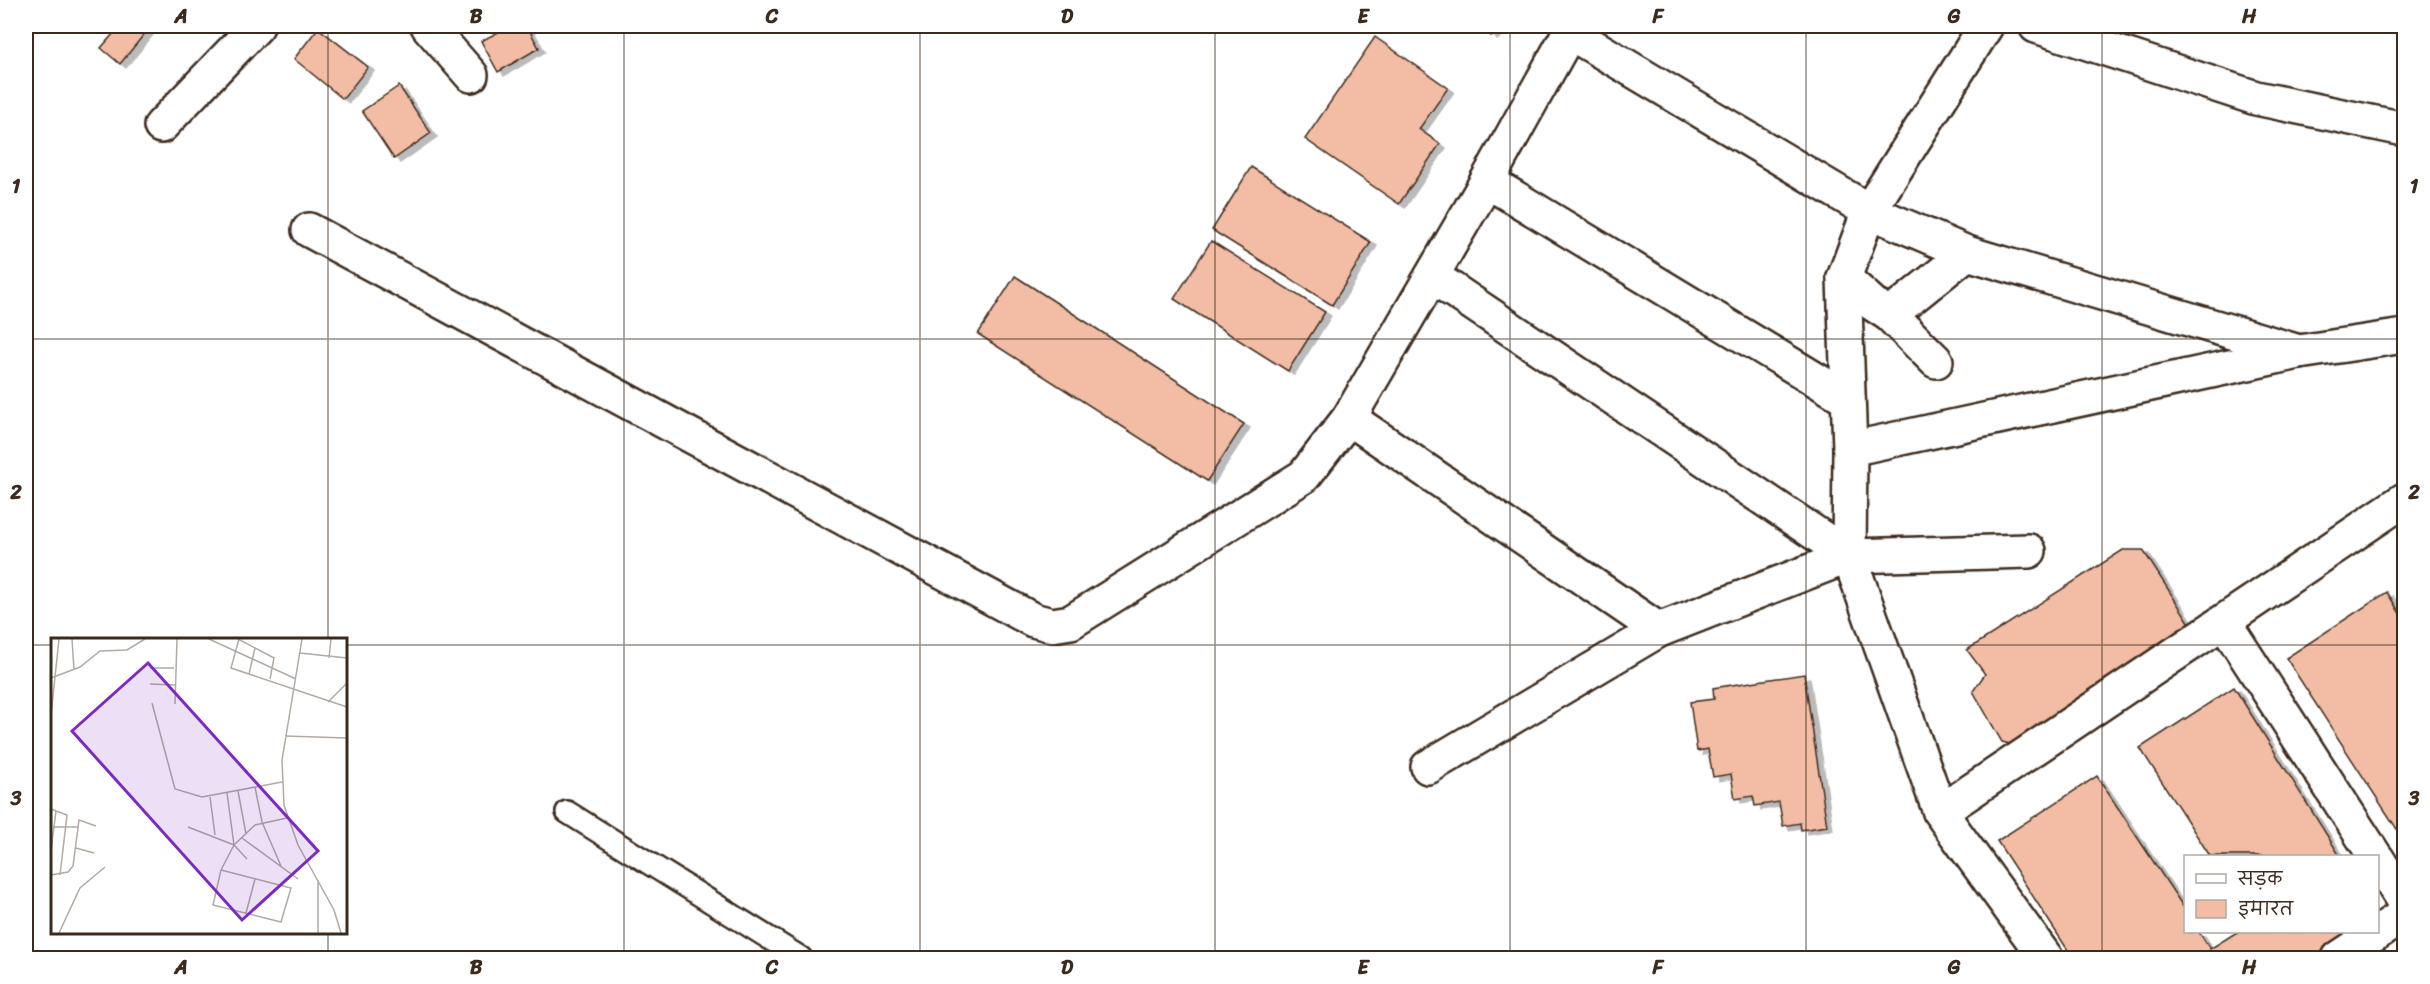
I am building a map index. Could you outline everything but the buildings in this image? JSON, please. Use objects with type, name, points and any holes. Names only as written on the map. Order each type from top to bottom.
[{"type":"street","points":[[161,126],[257,26]]},
{"type":"street","points":[[428,26],[471,75]]},
{"type":"street","points":[[1986,26],[1869,211],[1844,278],[1850,449],[1849,556],[1940,812],[2046,958]]},
{"type":"street","points":[[2036,26],[2256,98],[2404,129]]},
{"type":"street","points":[[309,230],[1033,620],[1052,625],[1071,622],[1304,476],[1349,418],[1487,181],[1571,29],[1869,211],[1967,253],[2299,352]]},
{"type":"street","points":[[1487,181],[1848,399]]},
{"type":"street","points":[[1890,315],[1967,253]]},
{"type":"street","points":[[1432,276],[1849,556]]},
{"type":"street","points":[[1844,278],[1873,304],[1890,315],[1936,361]]},
{"type":"street","points":[[1850,449],[2299,352],[2404,336]]},
{"type":"street","points":[[1349,418],[1659,630]]},
{"type":"street","points":[[1940,812],[2404,500]]},
{"type":"street","points":[[1428,767],[1659,630],[1849,556],[2029,551]]},
{"type":"street","points":[[2224,622],[2374,855]]},
{"type":"street","points":[[2379,862],[2404,902]]},
{"type":"street","points":[[2379,932],[2404,915]]},
{"type":"street","points":[[2339,958],[2377,933]]},
{"type":"lane","points":[[567,812],[801,958]]}]
